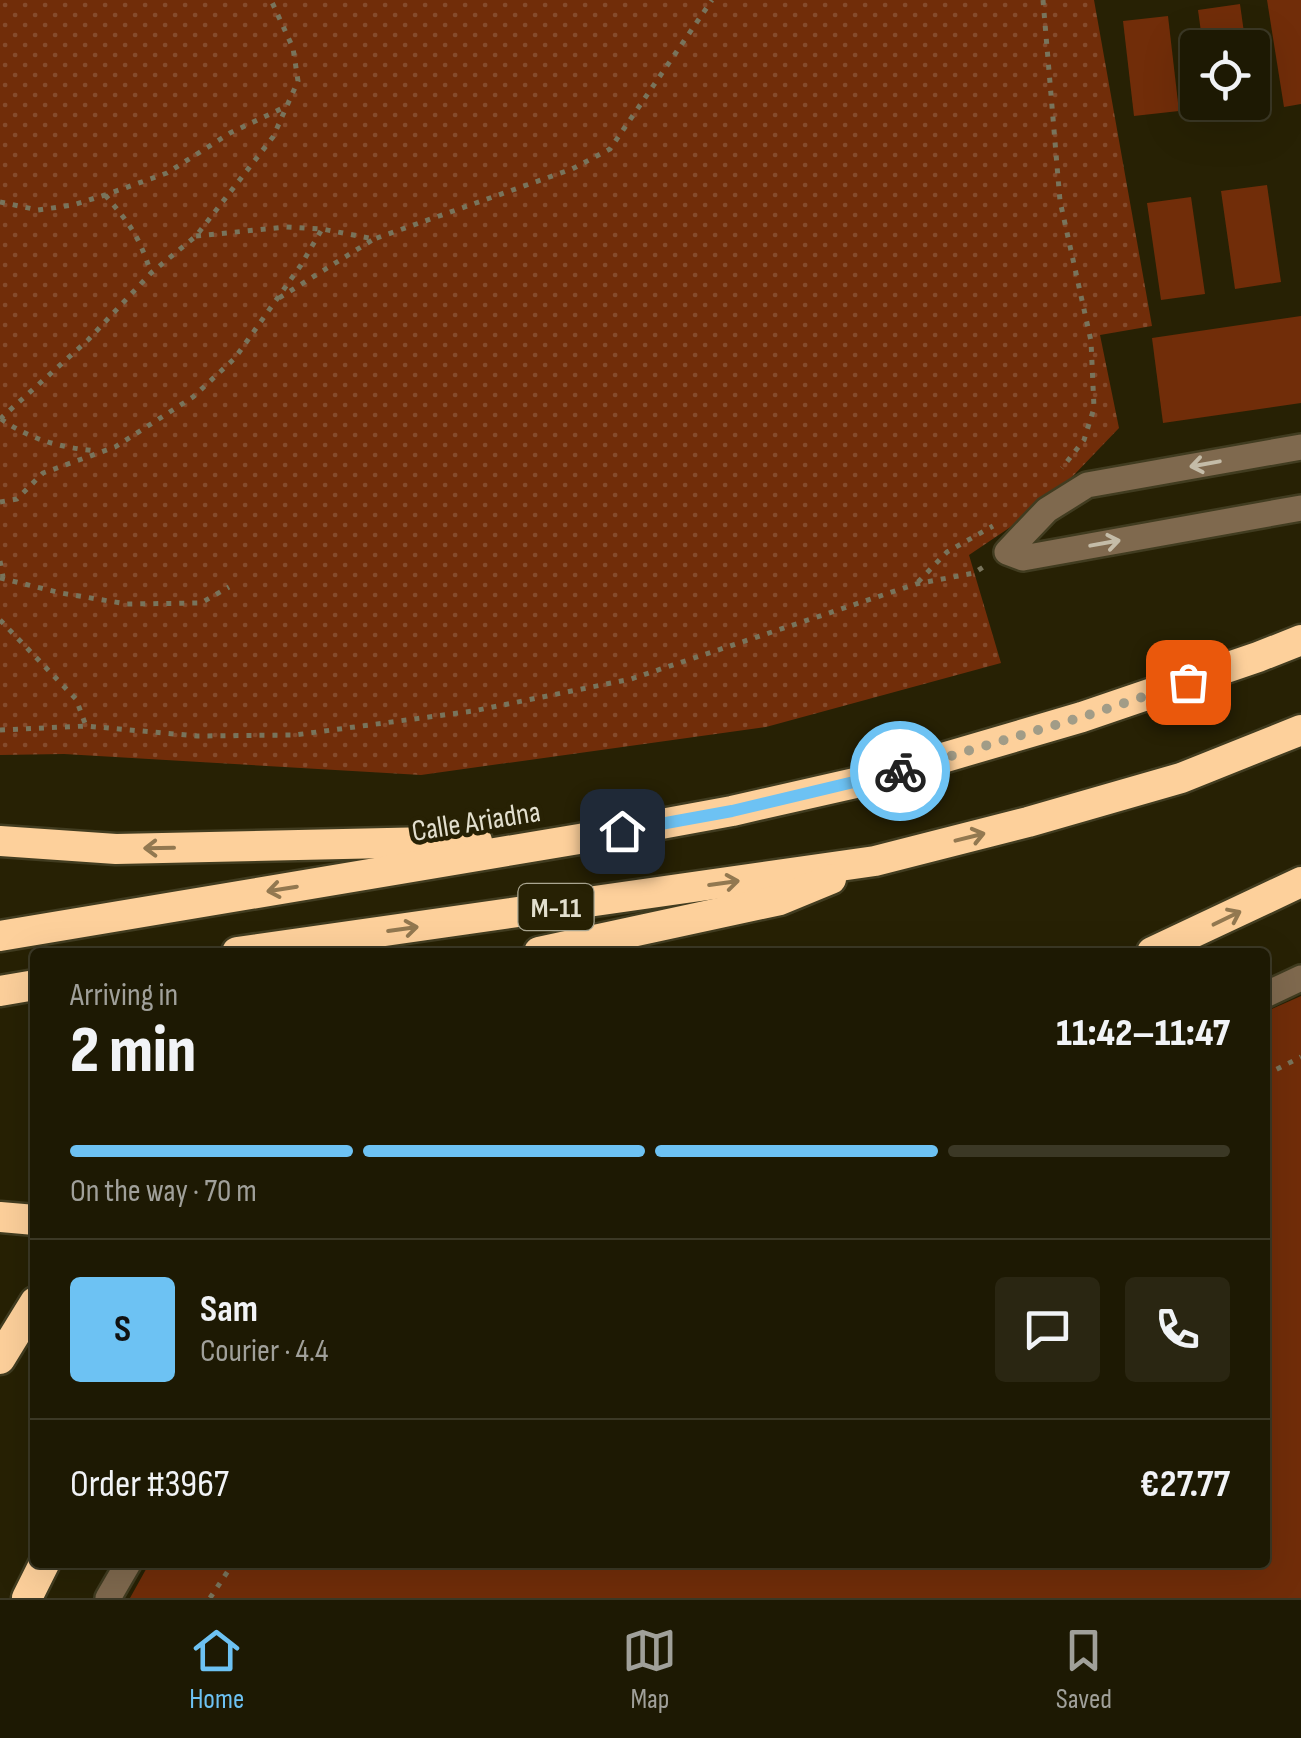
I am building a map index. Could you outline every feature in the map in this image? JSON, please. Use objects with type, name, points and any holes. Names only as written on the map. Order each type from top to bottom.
[{"type":"highway","name":"Calle Ariadna","points":[[0,936],[585,838],[864,781],[1082,717],[1301,640]]},
{"type":"highway","name":"M-11","points":[[265,948],[875,861],[1181,778],[1301,730]]},
{"type":"highway","points":[[0,841],[116,849],[585,838]]},
{"type":"highway","points":[[557,948],[780,900],[875,861]]},
{"type":"highway","points":[[1161,948],[1301,882]]},
{"type":"highway","points":[[0,991],[30,986]]},
{"type":"highway","points":[[0,1217],[30,1220]]},
{"type":"highway","points":[[0,1358],[30,1310]]},
{"type":"highway","points":[[27,1598],[42,1568]]},
{"type":"street","points":[[1301,447],[1088,484],[1048,510],[1007,552],[1023,558],[1301,508]]},
{"type":"street","points":[[1270,993],[1301,978]]},
{"type":"street","points":[[108,1598],[126,1568]]},
{"type":"path","points":[[101,452],[48,443],[20,433],[0,418],[88,340],[151,273],[196,236],[274,137],[298,81],[293,48],[271,0]]},
{"type":"path","points":[[274,300],[374,239],[572,169],[610,149],[712,0]]},
{"type":"path","points":[[1043,0],[1060,201],[1091,341],[1094,408],[1084,440],[1054,478]]},
{"type":"path","points":[[0,202],[38,210],[105,195],[167,173],[230,133],[288,106]]},
{"type":"path","points":[[105,195],[142,242],[151,273]]},
{"type":"path","points":[[196,236],[286,228],[322,229],[374,239]]},
{"type":"path","points":[[0,502],[17,499],[43,473],[129,439],[193,397],[235,358],[322,229]]},
{"type":"path","points":[[916,584],[947,552],[996,524]]},
{"type":"path","points":[[0,730],[86,726],[197,736],[296,735],[473,711],[632,679],[916,584],[974,573],[1007,552]]},
{"type":"path","points":[[0,560],[2,578],[62,594],[127,604],[200,603],[228,587]]},
{"type":"path","points":[[0,620],[76,699],[86,726]]},
{"type":"path","points":[[1270,1072],[1301,1057]]},
{"type":"path","points":[[210,1598],[230,1568]]},
{"type":"shaded area","points":[[0,0],[1094,0],[1152,326],[1100,335],[1119,428],[1049,501],[969,555],[1001,663],[766,727],[421,775],[64,754],[0,755]]},
{"type":"shaded area","points":[[1267,0],[1301,0],[1301,104],[1284,107]]},
{"type":"shaded area","points":[[1240,4],[1244,30],[1201,30],[1198,10]]},
{"type":"shaded area","points":[[1168,16],[1179,111],[1134,116],[1123,21]]},
{"type":"shaded area","points":[[1267,185],[1281,282],[1235,289],[1221,191]]},
{"type":"shaded area","points":[[1191,197],[1205,294],[1161,300],[1147,203]]},
{"type":"shaded area","points":[[1301,316],[1301,403],[1163,423],[1152,338]]},
{"type":"shaded area","points":[[1301,996],[1301,1598],[130,1598],[147,1568],[1270,1568],[1270,1010]]},
{"type":"way so far","points":[[900,771],[1188,682]]},
{"type":"route","points":[[622,831],[732,811],[900,771]]}]
